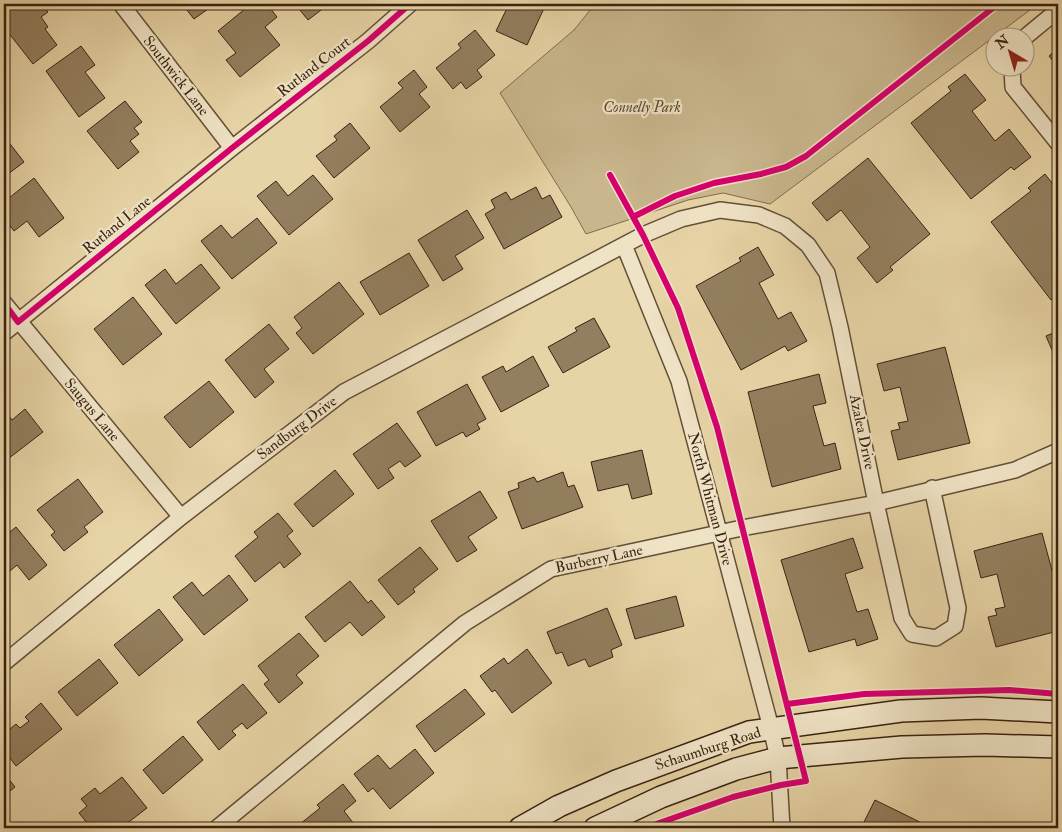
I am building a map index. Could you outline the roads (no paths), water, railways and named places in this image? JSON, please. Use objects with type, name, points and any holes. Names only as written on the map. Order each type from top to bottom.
[{"type":"street","name":"Southwick Lane","points":[[121,4],[232,148]]},
{"type":"street","name":"Rutland Court","points":[[232,148],[368,41],[410,4]]},
{"type":"street","points":[[1034,30],[1058,10]]},
{"type":"street","points":[[1013,78],[1013,87],[1058,144]]},
{"type":"street","name":"Rutland Lane","points":[[4,333],[232,148]]},
{"type":"street","name":"Azalea Drive","points":[[624,245],[681,218],[720,210],[759,215],[785,226],[808,245],[827,273],[902,618],[912,634],[936,638],[955,626],[958,608],[932,488]]},
{"type":"street","name":"Sandburg Drive","points":[[4,663],[181,517],[344,392],[624,245]]},
{"type":"street","name":"North Whitman Drive","points":[[624,245],[679,381],[778,758],[782,828]]},
{"type":"street","name":"Saugus Lane","points":[[4,303],[181,517]]},
{"type":"street","name":"Burberry Lane","points":[[217,828],[465,623],[551,569],[742,528],[876,503],[932,488],[1015,470],[1058,451]]},
{"type":"street","name":"Schaumburg Road","points":[[520,828],[559,806],[624,778],[749,732],[901,712],[981,708],[1058,712]]},
{"type":"street","name":"Schaumburg Road","points":[[595,828],[661,797],[736,769],[778,758],[902,747],[985,745],[1058,747]]},
{"type":"park label","name":"Connelly Park","points":[[642,107]]}]
